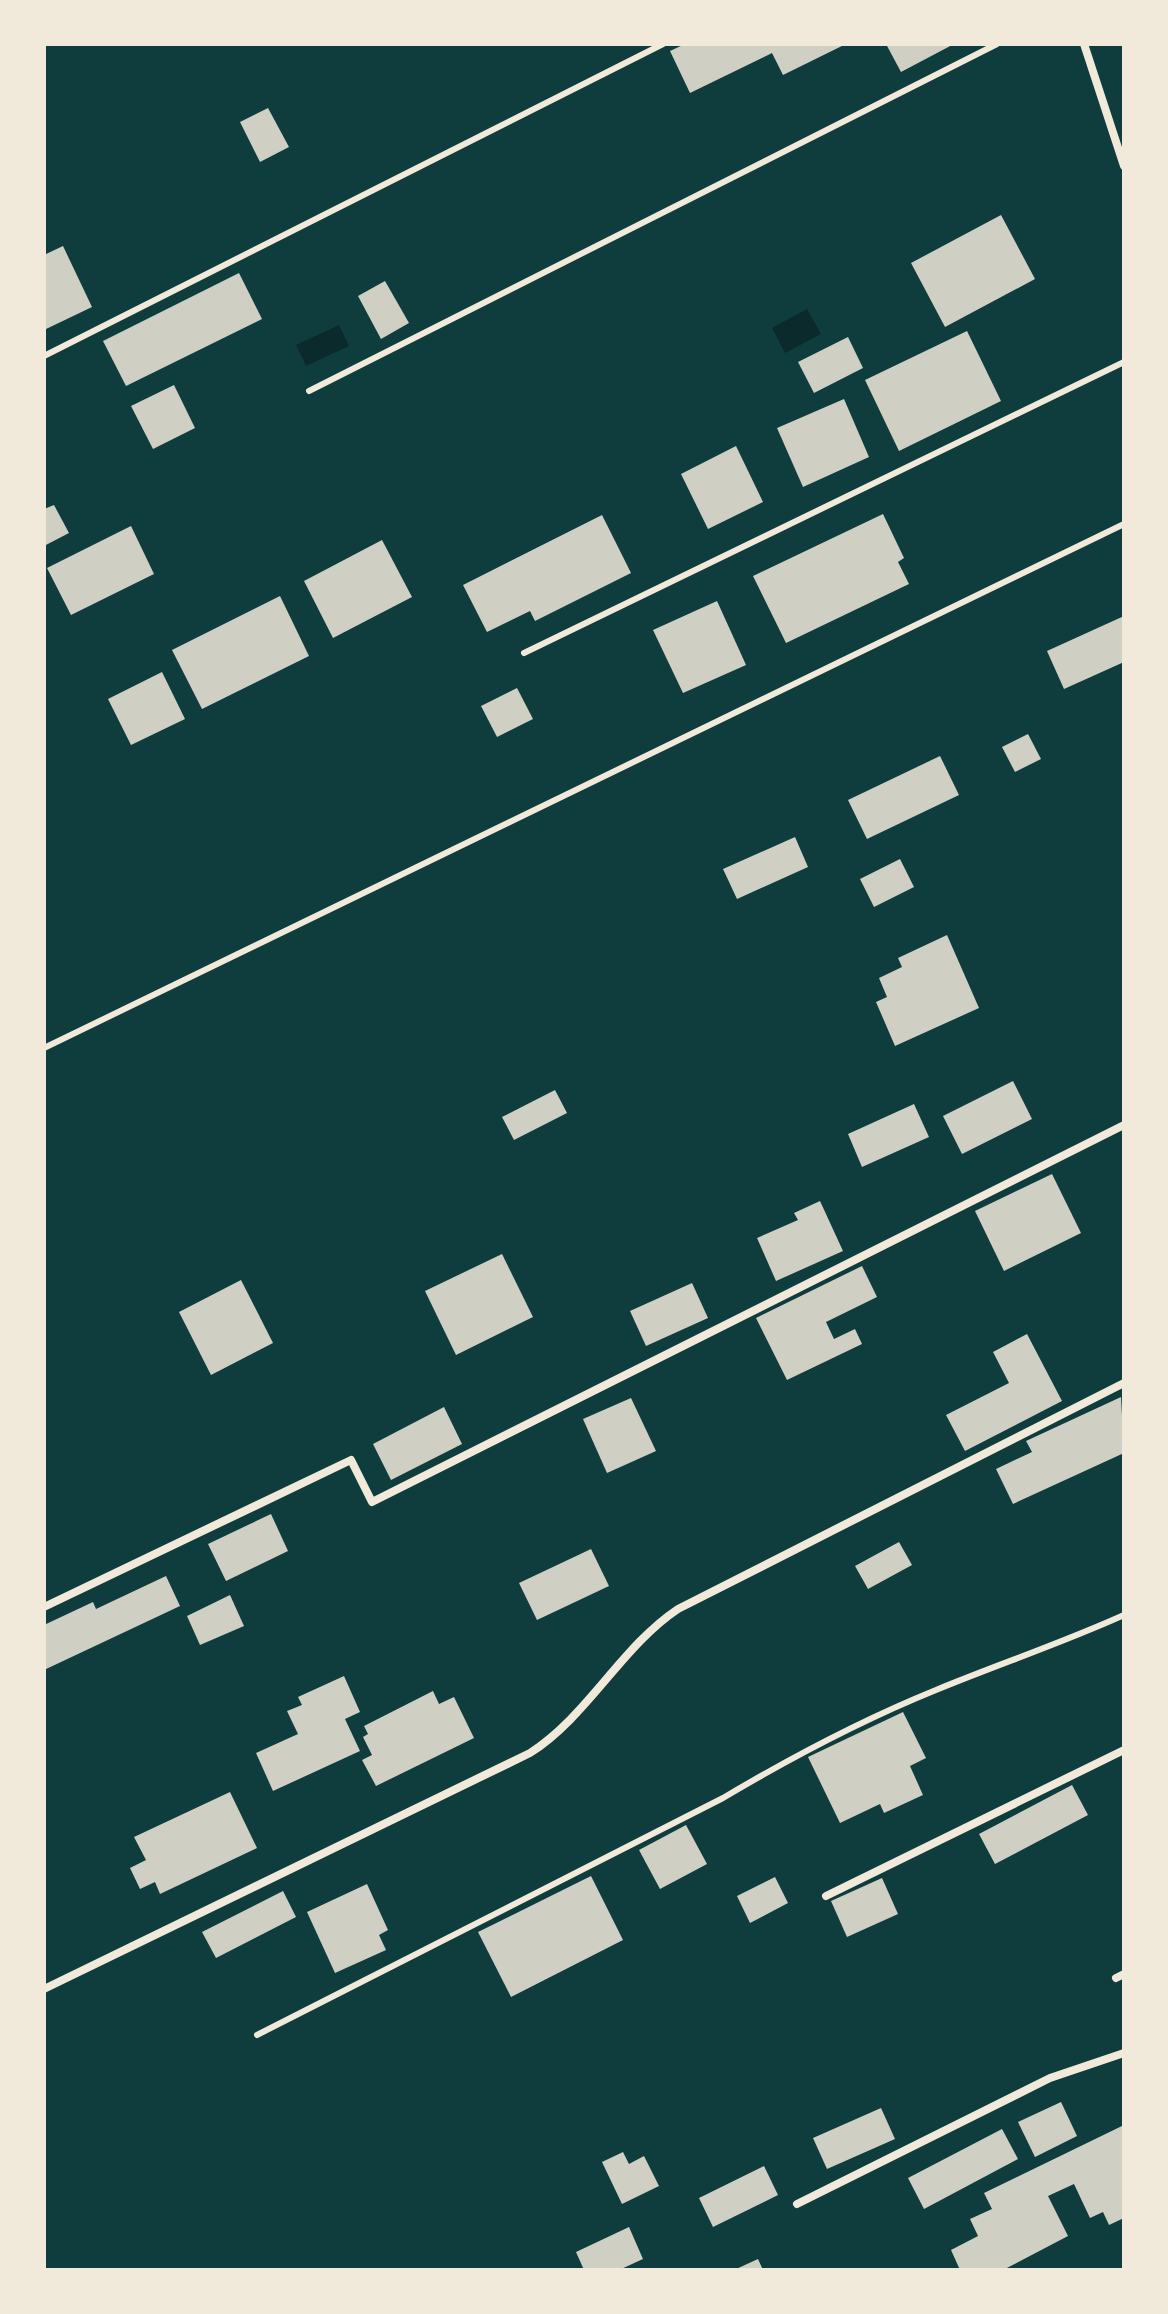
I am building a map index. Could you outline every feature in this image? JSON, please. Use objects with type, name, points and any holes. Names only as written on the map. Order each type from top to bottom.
[{"type":"street","points":[[1084,44],[1124,166]]},
{"type":"street","points":[[44,1607],[351,1460],[372,1502],[1124,1125]]},
{"type":"street","points":[[44,1989],[530,1753],[555,1732],[652,1630],[678,1609],[1124,1383]]},
{"type":"street","points":[[826,1896],[1124,1750]]},
{"type":"street","points":[[797,2204],[1050,2078],[1124,2053]]},
{"type":"lane","points":[[44,356],[663,44]]},
{"type":"lane","points":[[309,391],[997,44]]},
{"type":"lane","points":[[524,653],[1124,362]]},
{"type":"lane","points":[[44,1048],[1124,524]]},
{"type":"lane","points":[[257,2035],[723,1798],[783,1762],[850,1729],[936,1690],[1059,1644],[1124,1615]]},
{"type":"water","points":[[807,309],[821,334],[785,353],[772,328]]},
{"type":"water","points":[[339,325],[349,346],[306,366],[296,345]]},
{"type":"building","points":[[685,44],[846,44],[783,75],[772,53],[690,93],[670,51]]},
{"type":"building","points":[[886,44],[954,44],[901,72]]},
{"type":"building","points":[[268,108],[289,147],[260,162],[240,122]]},
{"type":"building","points":[[1001,215],[1035,279],[945,327],[911,263]]},
{"type":"building","points":[[63,246],[92,307],[44,330],[44,255]]},
{"type":"building","points":[[239,273],[262,319],[126,386],[103,341]]},
{"type":"building","points":[[385,281],[409,323],[381,339],[358,296]]},
{"type":"building","points":[[967,331],[1001,401],[899,451],[865,380]]},
{"type":"building","points":[[848,337],[863,368],[814,393],[798,362]]},
{"type":"building","points":[[174,385],[195,428],[153,449],[131,406]]},
{"type":"building","points":[[844,399],[869,457],[803,487],[777,428]]},
{"type":"building","points":[[736,446],[763,502],[708,529],[681,474]]},
{"type":"building","points":[[54,505],[69,533],[44,546],[44,509]]},
{"type":"building","points":[[883,514],[904,558],[898,562],[909,584],[786,643],[753,576]]},
{"type":"building","points":[[602,515],[631,573],[535,621],[530,611],[487,632],[463,585]]},
{"type":"building","points":[[131,526],[154,574],[71,615],[47,568]]},
{"type":"building","points":[[382,540],[412,597],[333,638],[304,581]]},
{"type":"building","points":[[280,596],[309,656],[202,709],[172,650]]},
{"type":"building","points":[[717,601],[746,665],[683,693],[653,630]]},
{"type":"building","points":[[1124,616],[1124,662],[1064,689],[1047,651]]},
{"type":"building","points":[[162,672],[185,719],[131,745],[108,699]]},
{"type":"building","points":[[517,688],[533,719],[497,737],[481,706]]},
{"type":"building","points":[[1028,734],[1041,759],[1015,772],[1002,747]]},
{"type":"building","points":[[940,756],[959,795],[867,839],[848,800]]},
{"type":"building","points":[[795,837],[808,867],[737,899],[723,869]]},
{"type":"building","points":[[900,859],[914,887],[874,907],[860,879]]},
{"type":"building","points":[[947,935],[979,1008],[895,1046],[876,1002],[887,997],[879,978],[902,967],[898,958]]},
{"type":"building","points":[[1013,1081],[1032,1119],[962,1154],[943,1116]]},
{"type":"building","points":[[555,1090],[567,1113],[514,1140],[502,1117]]},
{"type":"building","points":[[914,1104],[929,1137],[862,1167],[848,1134]]},
{"type":"building","points":[[1052,1174],[1081,1233],[1004,1271],[975,1211]]},
{"type":"building","points":[[820,1201],[843,1251],[776,1281],[757,1238],[798,1220],[794,1213]]},
{"type":"building","points":[[502,1254],[533,1317],[456,1355],[425,1291]]},
{"type":"building","points":[[862,1266],[877,1297],[826,1322],[834,1339],[855,1329],[862,1344],[787,1380],[756,1318]]},
{"type":"building","points":[[241,1280],[273,1343],[211,1375],[179,1312]]},
{"type":"building","points":[[692,1283],[708,1318],[646,1346],[630,1311]]},
{"type":"building","points":[[1027,1334],[1062,1401],[965,1451],[946,1415],[1009,1383],[993,1352]]},
{"type":"building","points":[[1121,1397],[1124,1453],[1013,1504],[996,1469],[1032,1452],[1026,1441]]},
{"type":"building","points":[[631,1398],[656,1451],[607,1473],[583,1419]]},
{"type":"building","points":[[444,1407],[462,1444],[391,1480],[373,1444]]},
{"type":"building","points":[[271,1514],[288,1551],[226,1581],[208,1544]]},
{"type":"building","points":[[899,1542],[912,1565],[868,1589],[855,1566]]},
{"type":"building","points":[[591,1549],[609,1586],[537,1620],[519,1583]]},
{"type":"building","points":[[166,1576],[180,1606],[44,1670],[44,1625],[93,1602],[96,1609]]},
{"type":"building","points":[[230,1595],[244,1626],[200,1645],[187,1616]]},
{"type":"building","points":[[344,1676],[360,1712],[345,1719],[360,1751],[273,1791],[256,1753],[298,1734],[287,1711],[302,1705],[298,1697]]},
{"type":"building","points":[[433,1691],[439,1704],[454,1697],[474,1738],[376,1786],[362,1760],[372,1755],[363,1737],[368,1734],[364,1726]]},
{"type":"building","points":[[903,1712],[926,1758],[910,1766],[923,1795],[884,1813],[880,1804],[840,1823],[808,1757]]},
{"type":"building","points":[[1072,1785],[1088,1815],[995,1864],[979,1834]]},
{"type":"building","points":[[230,1792],[257,1848],[160,1894],[155,1882],[140,1889],[130,1868],[146,1860],[134,1837]]},
{"type":"building","points":[[686,1825],[707,1864],[660,1889],[639,1850]]},
{"type":"building","points":[[591,1876],[623,1940],[511,1997],[478,1932]]},
{"type":"building","points":[[775,1877],[788,1903],[750,1923],[737,1896]]},
{"type":"building","points":[[882,1878],[898,1914],[847,1937],[831,1901]]},
{"type":"building","points":[[367,1884],[388,1930],[379,1935],[386,1950],[335,1973],[307,1912]]},
{"type":"building","points":[[283,1891],[296,1917],[216,1958],[202,1932]]},
{"type":"building","points":[[1061,2102],[1077,2136],[1035,2157],[1018,2122]]},
{"type":"building","points":[[881,2108],[895,2139],[827,2169],[813,2138]]},
{"type":"building","points":[[1124,2125],[1124,2218],[1109,2225],[1103,2212],[1090,2218],[1074,2184],[1048,2196],[1068,2236],[1003,2270],[960,2270],[951,2250],[978,2236],[970,2219],[992,2209],[984,2193]]},
{"type":"building","points":[[1002,2129],[1018,2159],[924,2209],[908,2178]]},
{"type":"building","points":[[623,2152],[629,2164],[644,2156],[659,2186],[622,2204],[602,2162]]},
{"type":"building","points":[[764,2166],[778,2195],[713,2227],[699,2198]]},
{"type":"building","points":[[629,2227],[643,2259],[619,2270],[584,2270],[576,2252]]},
{"type":"building","points":[[758,2259],[763,2270],[734,2270]]}]
